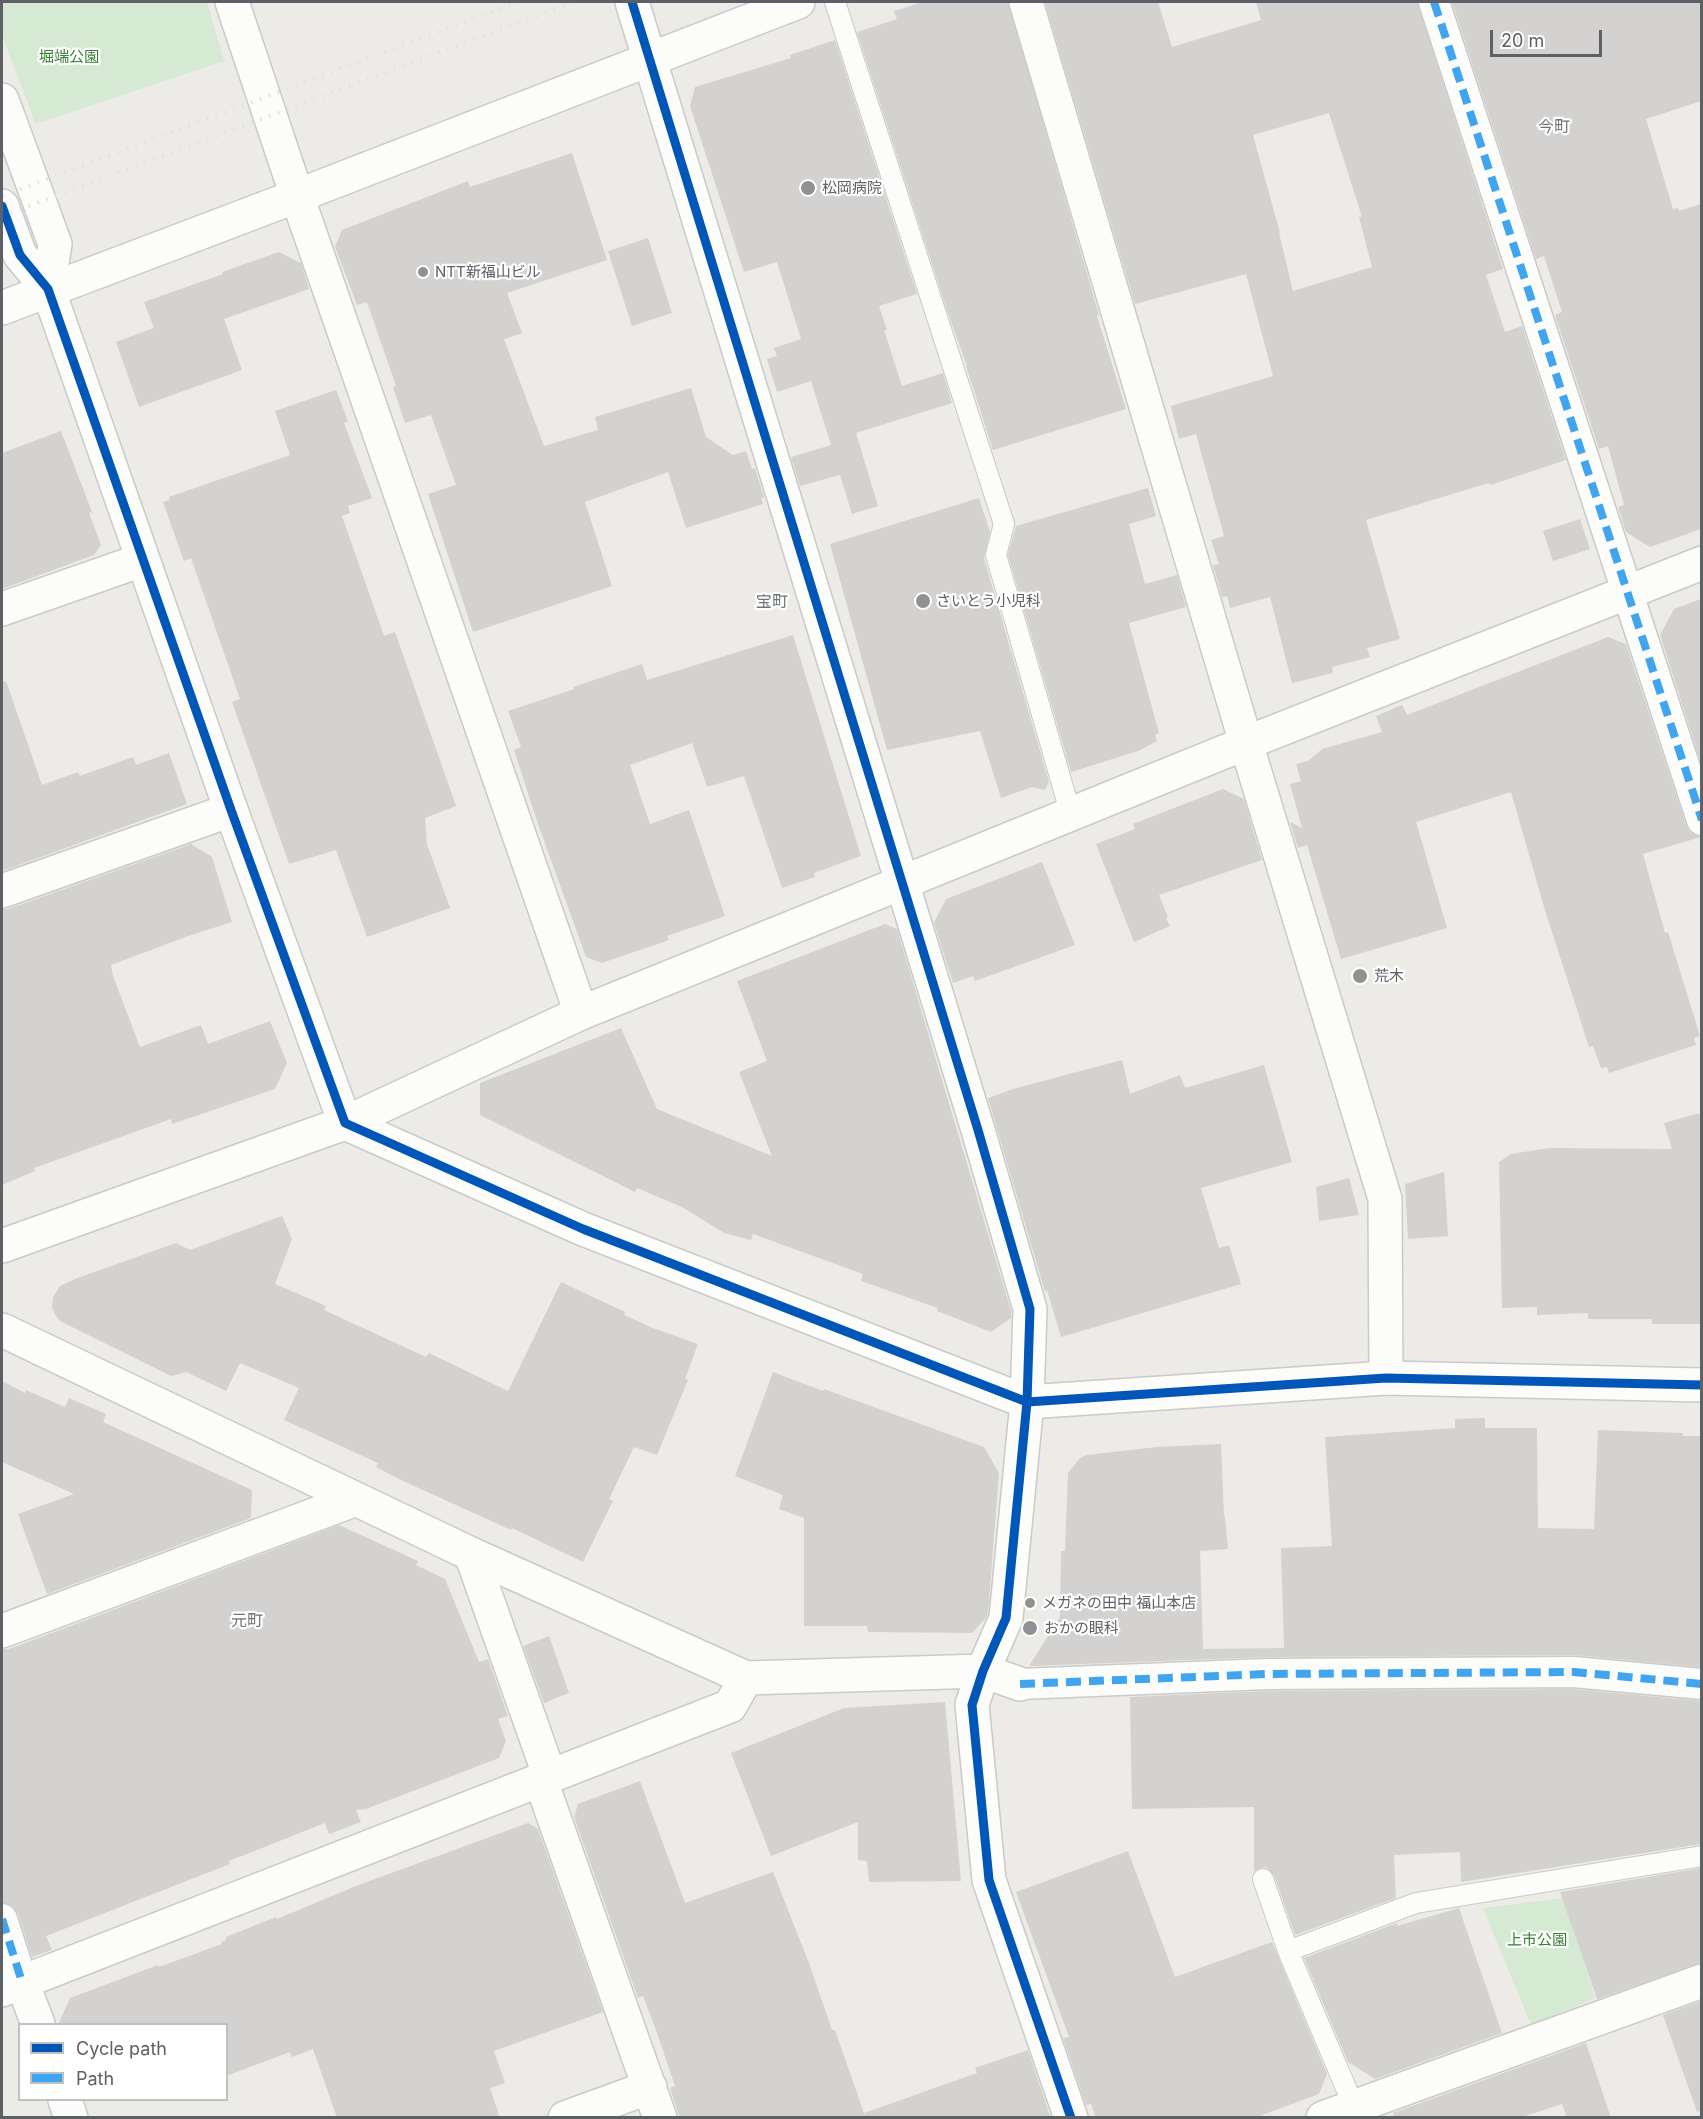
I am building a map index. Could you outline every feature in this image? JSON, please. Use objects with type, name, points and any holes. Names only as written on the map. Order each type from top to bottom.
[{"type":"street","points":[[232,2],[580,1013]]},
{"type":"street","points":[[632,2],[1030,1309],[1027,1402],[1006,1618],[983,1671],[972,1705],[989,1880],[1071,2118]]},
{"type":"street","points":[[2,308],[798,2]]},
{"type":"street","points":[[1026,2],[1246,743],[1385,1199],[1386,1378]]},
{"type":"street","points":[[1434,2],[1701,820]]},
{"type":"street","points":[[2,100],[55,244],[48,289]]},
{"type":"street","points":[[2,206],[20,255],[48,289],[231,810],[345,1123],[583,1229],[1027,1402],[1386,1378],[1701,1385]]},
{"type":"street","points":[[2,609],[142,560]]},
{"type":"street","points":[[2,1246],[345,1123],[580,1013],[1246,743],[1701,563]]},
{"type":"street","points":[[2,891],[231,810]]},
{"type":"street","points":[[2,1330],[354,1500],[747,1678],[983,1671],[1020,1684],[1267,1674],[1562,1672],[1701,1684]]},
{"type":"street","points":[[2,1631],[354,1500]]},
{"type":"street","points":[[471,1554],[660,2118]]},
{"type":"street","points":[[12,1987],[730,1706],[747,1678]]},
{"type":"street","points":[[2,1919],[12,1987],[37,2023]]},
{"type":"street","points":[[1323,2118],[1701,1981]]},
{"type":"street","points":[[565,2118],[650,2087]]},
{"type":"street","points":[[65,2101],[71,2118]]},
{"type":"lane","points":[[835,2],[1004,524],[996,555],[1071,815]]},
{"type":"lane","points":[[1288,1951],[1416,1903],[1701,1856]]},
{"type":"lane","points":[[1263,1879],[1288,1951],[1354,2107]]},
{"type":"green space","name":"堀端公園","points":[[2,2],[207,2],[224,61],[36,124],[2,35]]},
{"type":"green space","name":"上市公園","points":[[1564,1898],[1595,1998],[1531,2025],[1483,1908]]},
{"type":"building","points":[[923,2],[1008,2],[1099,315],[1097,316],[1126,409],[993,450],[857,32],[897,19],[894,11]]},
{"type":"building","points":[[1045,2],[1158,2],[1172,47],[1261,20],[1256,2],[1417,2],[1503,269],[1486,275],[1505,332],[1522,326],[1566,460],[1490,485],[1489,483],[1366,520],[1400,639],[1367,648],[1370,657],[1332,667],[1333,673],[1292,683],[1270,597],[1230,608],[1227,596],[1222,597],[1213,565],[1219,564],[1211,540],[1224,536],[1196,434],[1179,439],[1171,406],[1273,376],[1246,274],[1135,304]],"holes":[[[1329,113],[1362,217],[1359,217],[1372,267],[1293,291],[1280,233],[1253,135]]]},
{"type":"building","points":[[1452,2],[1701,2],[1701,101],[1646,119],[1673,209],[1678,208],[1679,211],[1701,204],[1701,529],[1650,547],[1626,532],[1618,507],[1624,505],[1608,446],[1599,449],[1555,315],[1562,312],[1544,256],[1536,259]]},
{"type":"building","points":[[835,40],[917,294],[879,306],[887,330],[884,330],[902,386],[943,373],[952,403],[856,433],[878,506],[852,514],[840,475],[800,486],[791,457],[831,445],[811,381],[777,392],[767,359],[777,356],[774,348],[801,339],[777,262],[744,272],[690,106],[695,87],[791,58],[790,55]]},
{"type":"building","points":[[572,153],[607,260],[507,293],[522,333],[504,339],[544,446],[598,430],[595,417],[691,388],[706,437],[733,455],[746,451],[752,469],[755,468],[764,497],[761,498],[763,504],[686,528],[668,472],[585,502],[612,586],[473,632],[428,494],[456,485],[431,415],[405,423],[393,387],[396,386],[367,302],[357,305],[335,247],[342,230],[468,181],[470,187]]},
{"type":"building","points":[[648,238],[672,313],[632,326],[608,251]]},
{"type":"building","points":[[279,252],[301,263],[309,289],[224,319],[242,370],[139,407],[116,342],[154,328],[144,302]]},
{"type":"building","points":[[336,390],[348,421],[344,423],[372,498],[348,506],[350,513],[342,516],[384,636],[395,632],[456,806],[425,818],[427,844],[450,908],[367,937],[336,850],[289,864],[232,702],[240,699],[191,558],[184,561],[163,502],[170,500],[169,497],[290,455],[275,411]]},
{"type":"building","points":[[61,431],[92,512],[89,513],[101,545],[94,555],[2,589],[2,453]]},
{"type":"building","points":[[1148,488],[1156,516],[1129,524],[1145,584],[1177,575],[1186,607],[1129,623],[1159,733],[1155,735],[1157,741],[1138,751],[1071,772],[1008,555],[1016,526]]},
{"type":"building","points":[[979,498],[990,532],[984,558],[1049,782],[1045,790],[1032,787],[1001,798],[980,731],[887,750],[830,544]]},
{"type":"building","points":[[1580,519],[1590,549],[1553,561],[1543,531]]},
{"type":"building","points":[[1701,599],[1701,763],[1660,635],[1674,609]]},
{"type":"building","points":[[793,635],[861,856],[814,873],[815,877],[782,888],[744,776],[707,787],[692,743],[630,765],[650,824],[689,810],[725,916],[667,936],[669,940],[602,963],[586,957],[514,750],[521,747],[508,711],[642,664],[647,680]]},
{"type":"building","points":[[1608,637],[1626,644],[1686,825],[1691,833],[1701,837],[1643,854],[1665,933],[1668,932],[1700,1036],[1694,1038],[1696,1045],[1609,1073],[1607,1067],[1601,1068],[1593,1046],[1589,1047],[1544,907],[1511,792],[1416,822],[1447,928],[1341,959],[1307,845],[1298,848],[1290,822],[1302,828],[1290,784],[1301,781],[1296,764],[1308,761],[1322,749],[1382,732],[1376,716],[1402,705],[1407,715]]},
{"type":"building","points":[[6,681],[42,785],[78,772],[80,776],[133,757],[136,765],[169,753],[187,804],[2,871],[2,682]]},
{"type":"building","points":[[1223,789],[1244,799],[1262,860],[1159,895],[1170,926],[1134,942],[1096,844],[1135,829],[1133,824]]},
{"type":"building","points":[[191,844],[212,857],[232,922],[111,965],[113,976],[140,1047],[201,1025],[208,1044],[270,1021],[287,1063],[275,1089],[172,1124],[171,1119],[34,1168],[35,1171],[2,1185],[2,909],[8,909]]},
{"type":"building","points":[[1042,862],[1075,945],[975,981],[973,976],[953,983],[934,923],[946,899]]},
{"type":"building","points":[[885,924],[897,929],[1011,1311],[1011,1318],[991,1332],[937,1311],[938,1308],[861,1281],[863,1274],[753,1234],[751,1240],[724,1233],[682,1207],[637,1188],[635,1192],[480,1115],[480,1083],[621,1028],[657,1109],[772,1156],[739,1072],[767,1061],[737,981]]},
{"type":"building","points":[[1122,1060],[1130,1094],[1180,1075],[1185,1088],[1264,1065],[1292,1162],[1201,1188],[1219,1248],[1229,1245],[1241,1284],[1061,1337],[1047,1290],[1045,1292],[988,1098],[1013,1089]]},
{"type":"building","points":[[1701,1114],[1701,1324],[1652,1324],[1652,1319],[1588,1319],[1588,1313],[1537,1315],[1537,1307],[1502,1308],[1499,1162],[1511,1154],[1549,1148],[1672,1149],[1664,1123]]},
{"type":"building","points":[[1444,1172],[1448,1236],[1408,1239],[1405,1184]]},
{"type":"building","points":[[1349,1178],[1359,1215],[1319,1221],[1316,1187]]},
{"type":"building","points":[[282,1216],[292,1239],[275,1284],[326,1306],[324,1310],[426,1357],[429,1353],[508,1391],[561,1282],[625,1312],[624,1315],[698,1344],[685,1379],[688,1380],[657,1455],[634,1447],[609,1499],[613,1501],[583,1562],[512,1528],[511,1530],[401,1480],[376,1467],[378,1463],[284,1420],[299,1388],[240,1363],[226,1391],[186,1372],[171,1376],[60,1321],[55,1315],[52,1307],[53,1297],[60,1286],[75,1279],[176,1243],[190,1250]]},
{"type":"building","points":[[773,1372],[984,1447],[999,1473],[988,1613],[972,1633],[868,1632],[867,1626],[804,1626],[804,1518],[779,1509],[783,1495],[735,1476]]},
{"type":"building","points":[[2,1381],[25,1393],[26,1390],[65,1407],[69,1398],[106,1414],[103,1422],[252,1490],[251,1518],[47,1594],[18,1514],[74,1494],[2,1462]]},
{"type":"building","points":[[1485,1418],[1485,1428],[1537,1428],[1538,1528],[1594,1529],[1598,1430],[1683,1433],[1683,1436],[1701,1436],[1701,1667],[1574,1655],[1267,1657],[1029,1666],[1060,1617],[1061,1551],[1065,1551],[1068,1473],[1079,1459],[1086,1455],[1157,1447],[1221,1444],[1228,1549],[1200,1551],[1203,1649],[1284,1648],[1281,1548],[1332,1546],[1325,1437],[1455,1428],[1455,1419]]},
{"type":"building","points":[[339,1525],[418,1561],[416,1565],[445,1579],[479,1662],[488,1659],[508,1716],[498,1719],[506,1741],[499,1758],[366,1809],[356,1810],[361,1822],[329,1834],[325,1823],[229,1861],[230,1864],[46,1936],[52,1950],[32,1957],[18,1913],[13,1906],[2,1902],[2,1649],[9,1649]]},
{"type":"building","points":[[549,1636],[569,1693],[544,1703],[523,1646]]},
{"type":"building","points":[[1573,1689],[1701,1701],[1701,1844],[1461,1882],[1460,1852],[1394,1855],[1396,1898],[1295,1935],[1274,1875],[1266,1867],[1254,1871],[1254,1807],[1132,1809],[1130,1697],[1267,1691]]},
{"type":"building","points":[[945,1702],[961,1881],[869,1882],[867,1861],[858,1860],[858,1822],[771,1856],[731,1753],[844,1708]]},
{"type":"building","points":[[640,1781],[685,1903],[773,1872],[809,1963],[832,2030],[835,2030],[864,2113],[977,2073],[975,2068],[1028,2050],[1050,2116],[1045,2118],[680,2118],[670,2088],[675,2086],[656,2030],[643,1996],[638,1998],[574,1817],[578,1804]]},
{"type":"building","points":[[528,1823],[538,1829],[603,2012],[494,2051],[505,2083],[490,2088],[500,2118],[337,2118],[313,2049],[292,2057],[290,2052],[228,2075],[228,2023],[59,2023],[70,1998],[222,1944],[221,1942],[226,1940],[226,1937],[276,1917],[277,1919],[356,1886]]},
{"type":"building","points":[[1128,1851],[1175,1977],[1272,1942],[1327,2074],[1319,2094],[1254,2118],[1096,2118],[1091,2104],[1086,2105],[1063,2038],[1069,2037],[1016,1892]]},
{"type":"building","points":[[1701,1868],[1701,1963],[1597,1999],[1560,1892]]},
{"type":"building","points":[[1459,1908],[1502,2033],[1375,2079],[1348,2062],[1304,1958],[1397,1923],[1397,1926]]},
{"type":"building","points":[[1701,2001],[1701,2111],[1697,2112],[1663,2015]]},
{"type":"building","points":[[1586,2043],[1611,2118],[1567,2118],[1562,2104],[1519,2118],[1395,2118],[1393,2113]]},
{"type":"railway","points":[[2,196],[518,2]]},
{"type":"railway","points":[[2,216],[574,2]]},
{"type":"marked path","points":[[1434,2],[1702,820]]},
{"type":"marked path","points":[[1020,1684],[1267,1674],[1574,1672],[1702,1684]]},
{"type":"marked path","points":[[2,1919],[22,1982]]},
{"type":"cycle path","points":[[632,2],[978,1130],[1030,1309],[1027,1402],[1006,1618],[983,1671],[972,1705],[989,1880],[1071,2118]]},
{"type":"cycle path","points":[[2,206],[20,255],[48,289],[231,810],[345,1123],[583,1229],[1027,1402],[1386,1378],[1702,1385]]},
{"type":"place","name":"松岡病院","points":[[808,188]]},
{"type":"place","name":"NTT新福山ビル","points":[[423,272]]},
{"type":"place","name":"さいとう小児科","points":[[923,601]]},
{"type":"place","name":"荒木","points":[[1360,976]]},
{"type":"place","name":"メガネの田中 福山本店","points":[[1030,1603]]},
{"type":"place","name":"おかの眼科","points":[[1030,1628]]},
{"type":"district","name":"今町","points":[[1554,127]]},
{"type":"district","name":"宝町","points":[[772,602]]},
{"type":"district","name":"元町","points":[[247,1621]]}]
